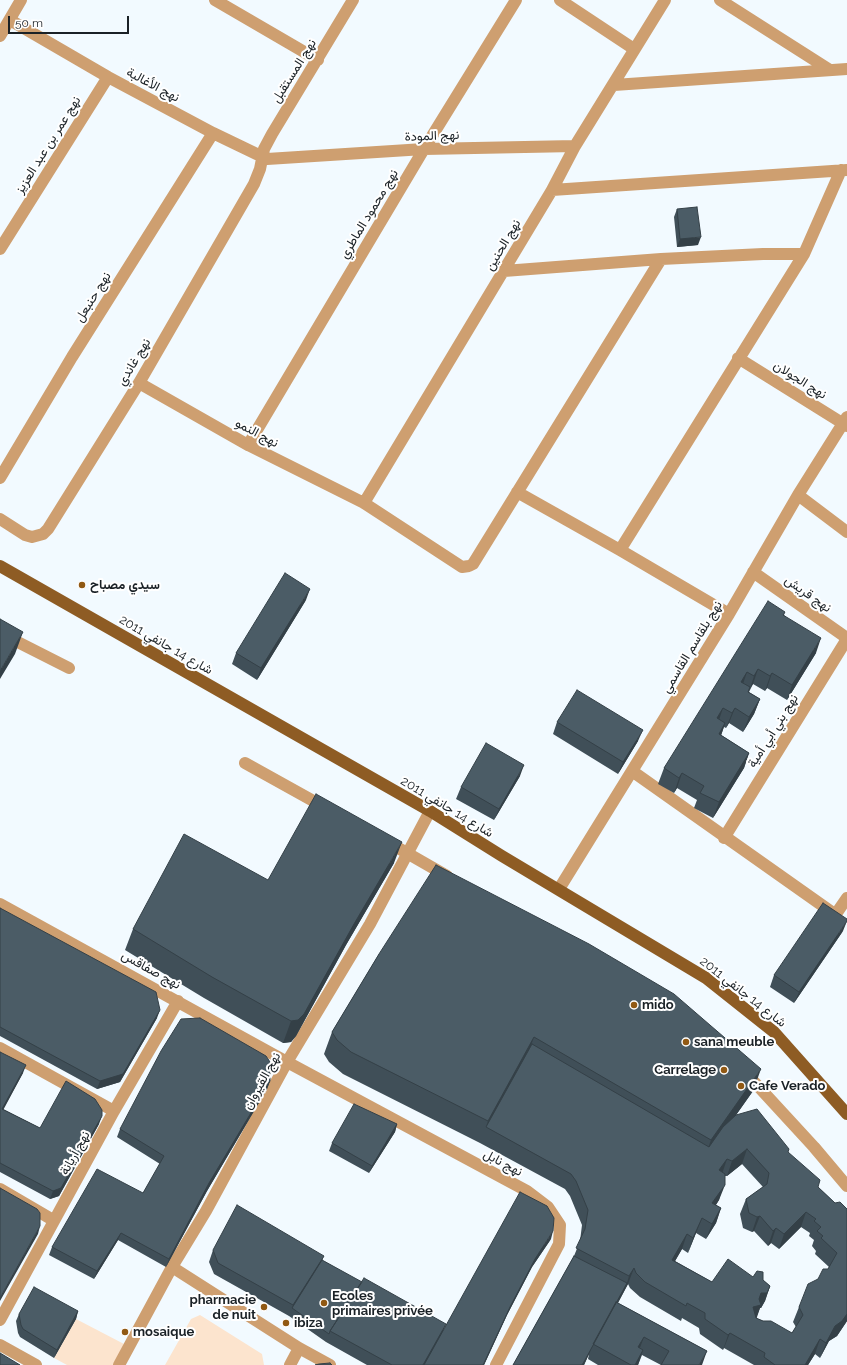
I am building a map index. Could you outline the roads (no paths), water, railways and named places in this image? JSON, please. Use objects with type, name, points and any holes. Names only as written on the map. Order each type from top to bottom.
[{"type":"main road","name":"شارع 14 جانفي 2011","points":[[0,566],[430,811],[502,856],[706,978],[774,1032],[804,1063],[847,1114]]},
{"type":"street","points":[[0,36],[21,0]]},
{"type":"street","points":[[215,0],[318,60]]},
{"type":"street","name":"نهج المستقبل","points":[[262,157],[272,134],[353,0]]},
{"type":"street","name":"نهج محمود الماطري","points":[[248,445],[424,149],[516,0]]},
{"type":"street","points":[[560,0],[634,49]]},
{"type":"street","name":"نهج الحنين","points":[[364,504],[552,190],[575,146],[665,0]]},
{"type":"street","points":[[720,0],[830,70]]},
{"type":"street","name":"نهج الأغالبة","points":[[10,20],[108,77],[213,133],[262,157],[274,159],[290,158]]},
{"type":"street","points":[[614,85],[847,69]]},
{"type":"street","name":"نهج عمر بن عبد العزيز","points":[[0,248],[108,77]]},
{"type":"street","name":"نهج حنبعل","points":[[0,478],[72,357],[213,133]]},
{"type":"street","name":"نهج المودة","points":[[290,158],[424,149],[575,146]]},
{"type":"street","name":"نهج غاندي","points":[[0,519],[25,535],[32,537],[43,534],[139,383],[254,184],[260,169],[262,157]]},
{"type":"street","points":[[552,190],[844,170],[804,254],[620,550]]},
{"type":"street","points":[[504,271],[661,259],[763,254],[804,254]]},
{"type":"street","name":"نهج النمو","points":[[139,383],[248,445],[364,504],[462,567],[473,564],[661,259]]},
{"type":"street","name":"نهج الجولان","points":[[738,358],[846,422]]},
{"type":"street","name":"نهج بلقاسم القاسمي","points":[[559,889],[729,614],[798,495],[846,422]]},
{"type":"street","points":[[516,492],[620,550],[729,614]]},
{"type":"street","points":[[798,495],[847,532]]},
{"type":"street","name":"نهج قريش","points":[[753,572],[847,638]]},
{"type":"street","points":[[0,633],[68,668]]},
{"type":"street","name":"نهج بني أبي أمية","points":[[724,838],[847,638]]},
{"type":"street","points":[[245,763],[340,816]]},
{"type":"street","points":[[632,771],[724,838],[833,913],[847,898]]},
{"type":"street","name":"نهج القيروان","points":[[119,1365],[172,1268],[206,1211],[287,1062],[370,924],[430,811]]},
{"type":"street","points":[[374,834],[455,881]]},
{"type":"street","name":"نهج صفاقس","points":[[0,904],[287,1062]]},
{"type":"street","name":"نهج أريانة","points":[[0,1320],[114,1111],[178,1001]]},
{"type":"street","points":[[0,1048],[114,1111]]},
{"type":"street","name":"نهج نابل","points":[[287,1062],[527,1191],[548,1207],[556,1217],[561,1233],[559,1244],[496,1365]]},
{"type":"street","points":[[736,1062],[814,1147],[847,1186]]},
{"type":"street","points":[[0,1189],[54,1220]]},
{"type":"street","points":[[172,1268],[299,1348],[330,1365]]},
{"type":"street","points":[[0,1344],[36,1365]]},
{"type":"street","points":[[290,1365],[299,1348]]},
{"type":"place","name":"سيدي مصباح","points":[[82,585]]},
{"type":"place","name":"mido","points":[[634,1005]]},
{"type":"place","name":"sana meuble","points":[[686,1042]]},
{"type":"place","name":"Carrelage","points":[[724,1070]]},
{"type":"place","name":"Cafe Verado","points":[[741,1086]]},
{"type":"place","name":"Ecoles primaires privée","points":[[324,1303]]},
{"type":"place","name":"pharmacie de nuit","points":[[264,1307]]},
{"type":"place","name":"ibiza","points":[[286,1323]]},
{"type":"place","name":"mosaique","points":[[125,1332]]}]
